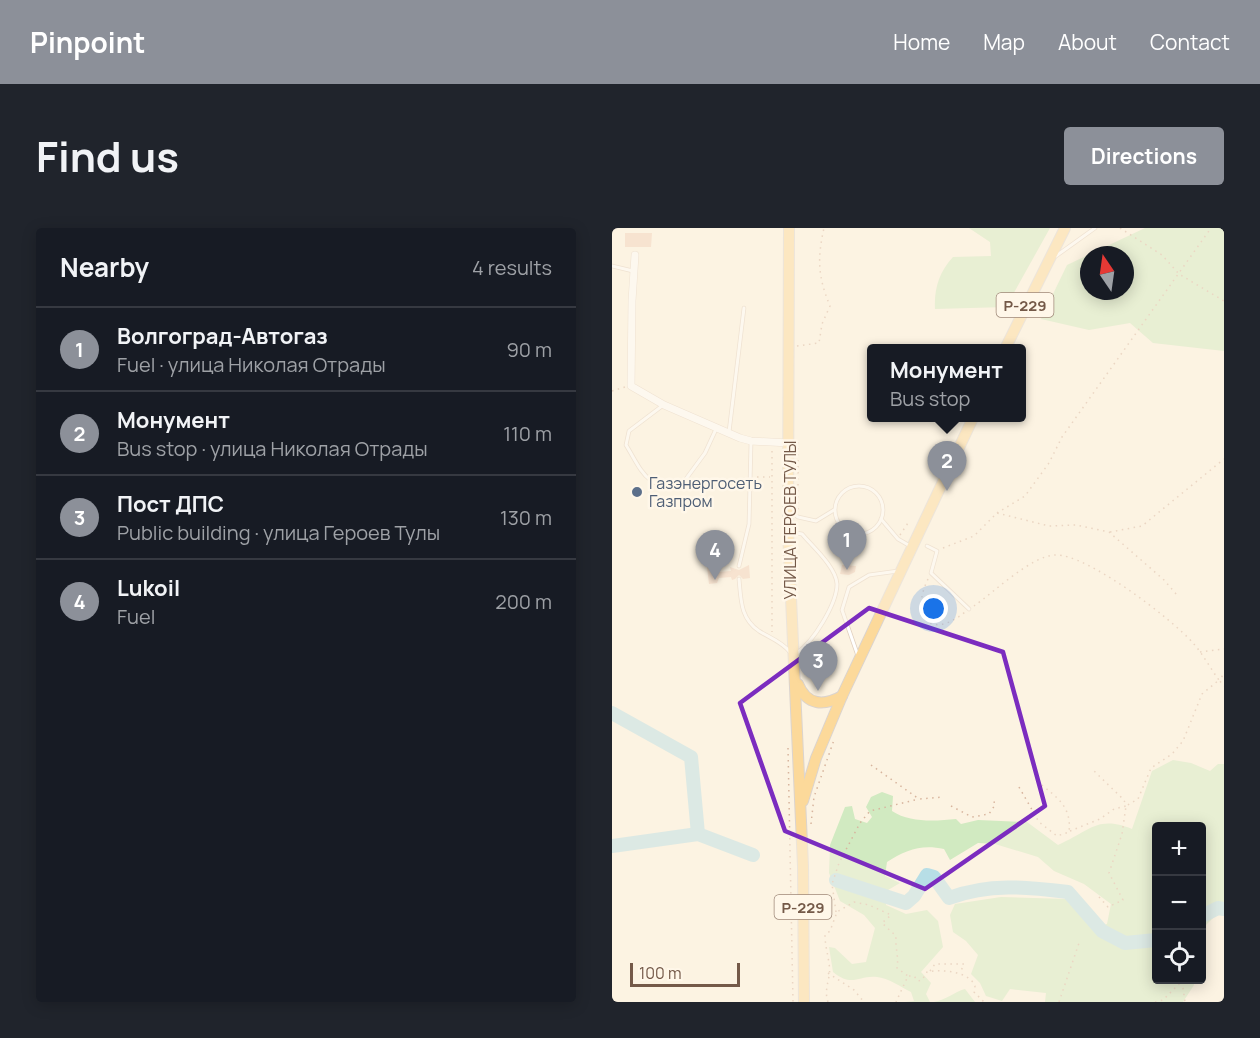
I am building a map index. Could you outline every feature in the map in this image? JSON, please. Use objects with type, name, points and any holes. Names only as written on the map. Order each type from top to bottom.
[{"type":"main road","name":"УЛИЦА ГЕРОЕВ ТУЛЫ","points":[[789,228],[788,531],[800,812]]},
{"type":"main road","name":"Р-229","points":[[1007,344],[1046,261],[1065,228]]},
{"type":"main road","name":"Р-229","points":[[795,1002],[800,812],[816,758],[842,696],[971,422]]},
{"type":"main road","points":[[796,678],[805,697],[816,703],[828,703],[842,696]]},
{"type":"main road","name":"Р-229","points":[[800,812],[804,1002]]},
{"type":"street","points":[[635,255],[631,386],[664,405],[751,441],[789,443]]},
{"type":"lane","points":[[1046,261],[1095,228]]},
{"type":"lane","points":[[612,266],[635,272]]},
{"type":"lane","points":[[729,433],[744,308]]},
{"type":"lane","points":[[664,405],[629,431],[626,446],[638,469],[654,483],[671,486],[683,483],[705,453],[717,428]]},
{"type":"lane","points":[[739,566],[749,524],[751,441]]},
{"type":"lane","points":[[788,510],[798,517],[816,521],[834,510],[841,492],[860,485],[877,493],[882,501],[881,519],[868,532],[849,532],[841,527],[834,510]]},
{"type":"lane","points":[[881,519],[898,539],[912,547]]},
{"type":"lane","points":[[739,579],[742,609],[748,620],[759,631],[772,636],[793,656],[807,646],[830,609],[837,584],[831,570],[802,534],[788,531]]},
{"type":"lane","points":[[927,546],[937,551],[932,573],[969,609]]},
{"type":"lane","points":[[860,659],[842,610],[849,586],[869,575],[902,570]]},
{"type":"path","points":[[787,345],[819,343],[822,324],[831,306],[820,281],[820,248],[824,228]]},
{"type":"path","points":[[1120,228],[1162,255],[1179,274],[1224,301]]},
{"type":"path","points":[[937,551],[950,543],[974,536],[997,513],[1025,496],[1049,463],[1062,437],[1211,228]]},
{"type":"path","points":[[612,391],[631,386]]},
{"type":"path","points":[[772,443],[772,636]]},
{"type":"path","points":[[997,513],[1049,526],[1076,525],[1109,532],[1142,526],[1224,459]]},
{"type":"path","points":[[750,477],[771,477]]},
{"type":"path","points":[[798,478],[798,517]]},
{"type":"path","points":[[898,539],[908,523]]},
{"type":"path","points":[[1109,532],[1164,580],[1177,595]]},
{"type":"path","points":[[932,573],[919,604],[924,617],[930,623],[940,625],[950,622],[1024,568],[1055,555],[1092,566],[1138,598],[1192,642],[1224,686]]},
{"type":"path","points":[[1199,652],[1224,649]]},
{"type":"path","points":[[1019,787],[1040,822],[1057,836],[1100,819],[1114,809],[1126,806],[1138,799],[1151,768],[1172,754],[1183,741],[1202,694],[1224,674]]},
{"type":"path","points":[[811,825],[814,797],[837,733]]},
{"type":"path","points":[[788,745],[795,1002]]},
{"type":"path","points":[[872,765],[919,799]]},
{"type":"path","points":[[1093,770],[1124,800],[1126,806],[1122,834],[1109,873],[1123,900],[1108,907],[1099,897]]},
{"type":"path","points":[[1039,783],[1066,805],[1071,820],[1070,832]]},
{"type":"path","points":[[828,1002],[825,993],[830,964],[826,956],[825,936],[830,931],[837,912],[832,884],[839,863],[860,823],[870,811],[919,799],[943,797]]},
{"type":"path","points":[[951,806],[972,817],[989,814],[995,805],[993,798]]},
{"type":"path","points":[[837,912],[854,902],[869,905],[891,915],[882,923],[896,936],[895,948],[899,958],[897,968],[908,976],[914,975],[918,981],[922,980],[935,964],[964,964],[960,973]]},
{"type":"path","points":[[1059,1002],[1080,940]]},
{"type":"path","points":[[929,971],[960,973],[973,981],[974,992],[984,1002]]},
{"type":"path","points":[[828,974],[854,990],[864,1002]]},
{"type":"path","points":[[896,1002],[908,976]]},
{"type":"path","points":[[1155,1002],[1163,1000],[1182,981],[1185,1002]]},
{"type":"highlighted area","points":[[869,608],[1003,652],[1045,806],[925,889],[785,831],[740,703]]},
{"type":"green space","points":[[969,228],[1050,228],[1006,307],[935,309],[938,281],[953,257],[991,256],[990,242]]},
{"type":"green space","points":[[1145,228],[1224,228],[1224,351],[1153,343],[1130,323],[1089,330],[1041,319],[1067,265],[1080,259],[1080,300],[1134,300],[1134,246],[1107,246]]},
{"type":"green space","points":[[1173,760],[1191,763],[1210,771],[1218,764],[1224,764],[1224,907],[1206,925],[1206,822],[1152,822],[1152,984],[1194,984],[1183,1002],[1045,1002],[1046,993],[1010,989],[1002,1001],[986,996],[980,983],[971,974],[978,955],[966,941],[953,932],[950,915],[955,904],[1001,897],[1068,899],[1093,928],[1107,924],[1111,904],[1084,884],[1054,871],[1038,857],[995,844],[978,843],[950,860],[944,849],[928,847],[907,851],[887,862],[885,876],[900,883],[888,890],[886,905],[906,914],[927,910],[938,921],[943,947],[921,972],[931,983],[926,994],[930,1002],[905,1002],[914,1001],[911,992],[886,979],[870,977],[851,980],[833,972],[829,947],[835,948],[852,964],[866,962],[875,928],[864,915],[840,901],[829,873],[830,845],[845,807],[852,806],[855,819],[867,823],[872,817],[866,807],[871,797],[882,792],[893,796],[892,811],[907,818],[932,821],[956,819],[961,824],[978,820],[1027,822],[1058,845],[1102,824],[1120,825],[1132,829],[1152,771]]},
{"type":"green space","points":[[965,989],[975,1002],[934,1002],[942,1000]]},
{"type":"building","points":[[625,233],[652,233],[651,247],[625,247]]},
{"type":"building","points":[[749,565],[750,578],[743,579],[739,575],[732,580],[731,577],[719,578],[717,583],[709,584],[707,567],[714,566],[718,572],[731,571],[730,567],[739,570]]},
{"type":"building","points":[[842,565],[856,566],[855,572],[849,575],[840,574]]},
{"type":"waterway","points":[[612,713],[691,757],[698,834]]},
{"type":"waterway","points":[[612,846],[698,834],[753,855]]},
{"type":"waterway","points":[[836,880],[906,903],[914,896],[927,875],[934,877],[949,898],[993,888],[1068,892],[1102,931],[1125,943],[1152,940]]},
{"type":"waterway","points":[[1206,914],[1218,908],[1224,909]]},
{"type":"place","name":"Монумент","points":[[947,491]]},
{"type":"place","name":"Газэнергосеть Газпром","points":[[637,492]]},
{"type":"place","name":"Волгоград-Автогаз","points":[[847,570]]},
{"type":"place","name":"Lukoil","points":[[715,580]]},
{"type":"place","name":"Пост ДПС","points":[[818,691]]}]
